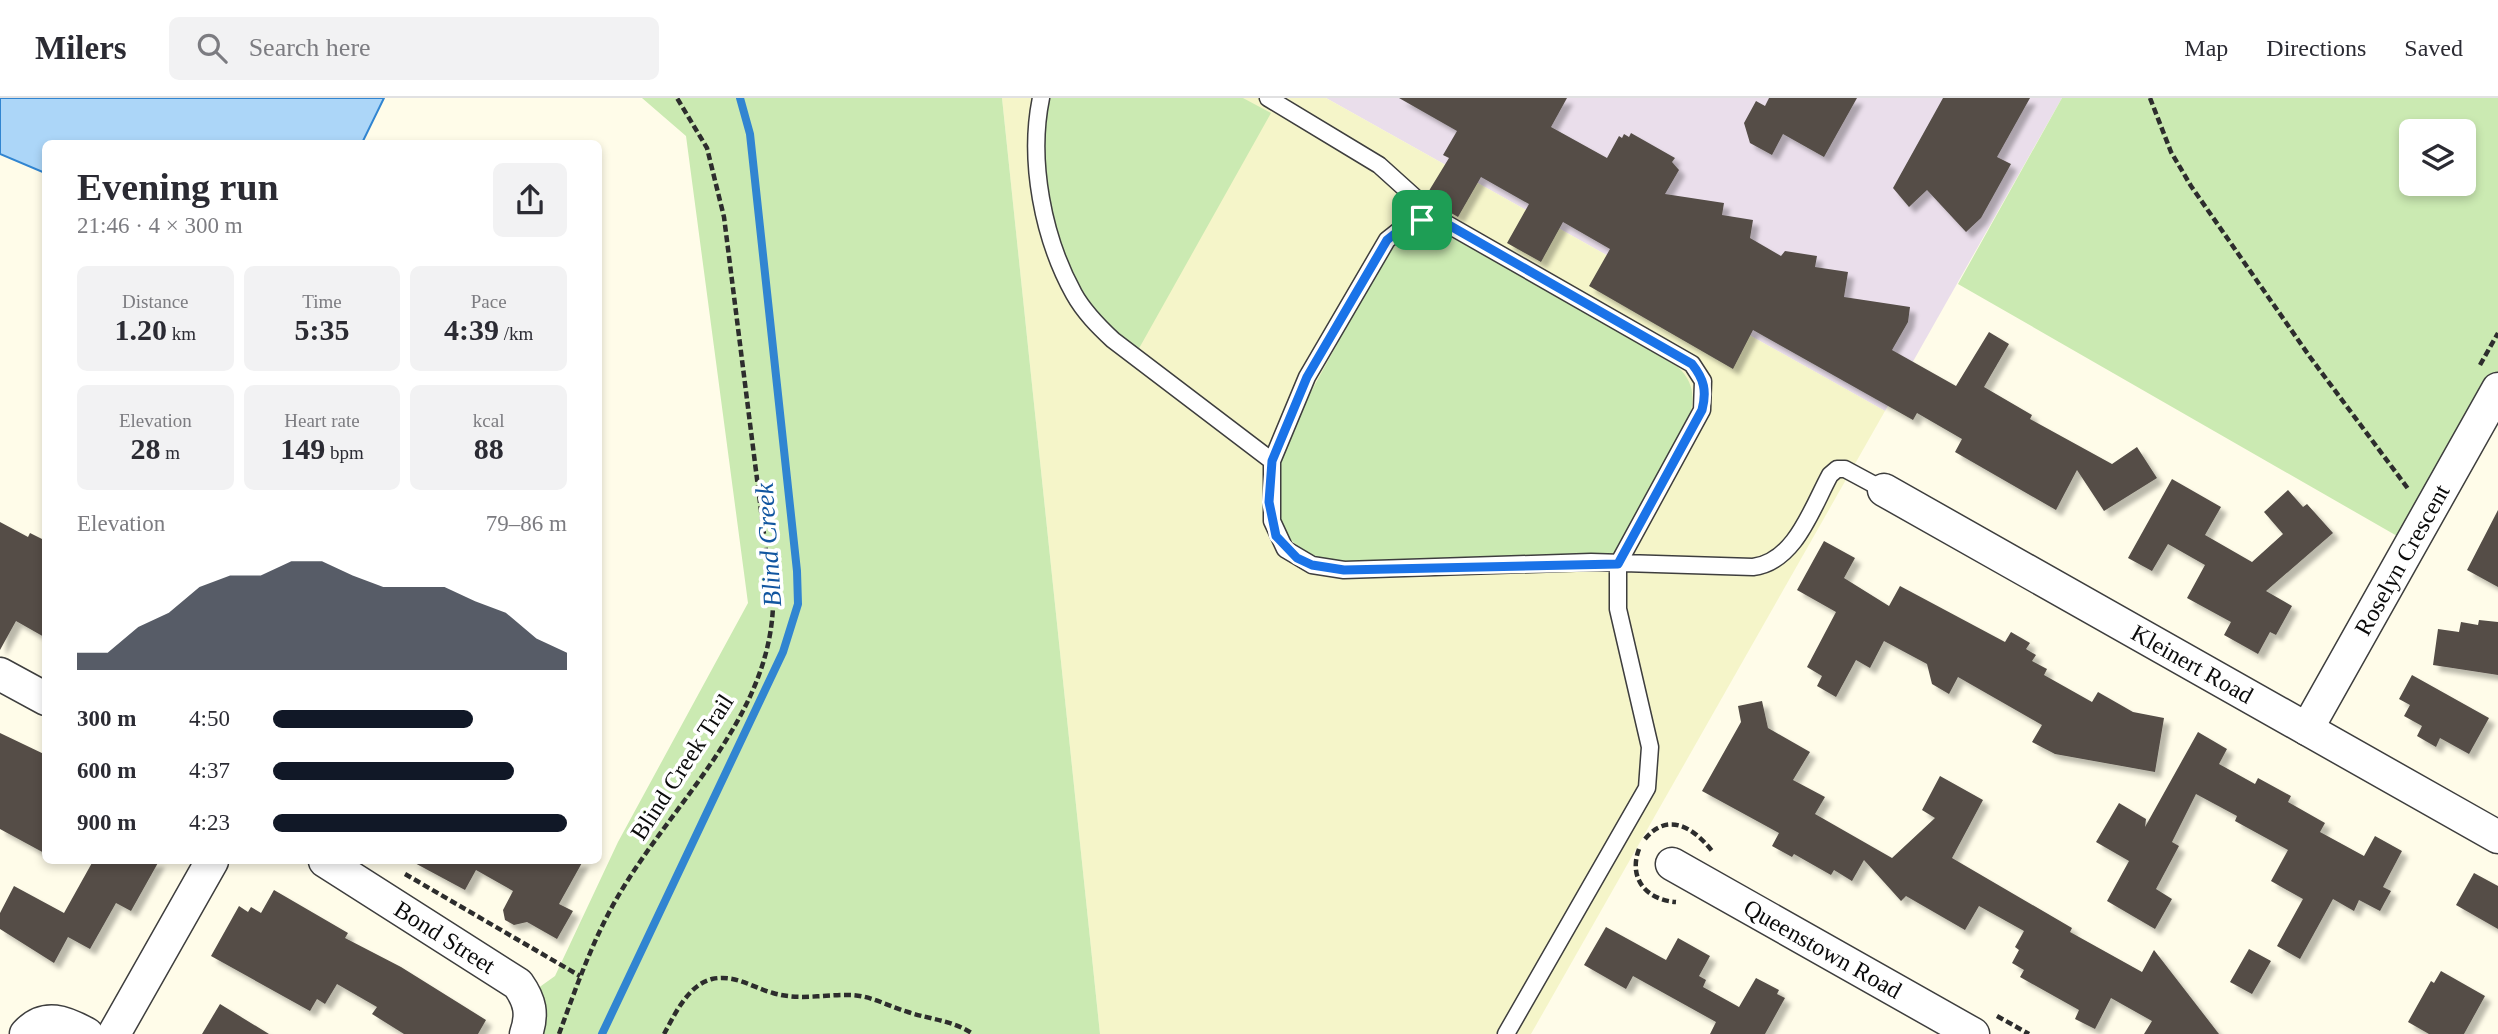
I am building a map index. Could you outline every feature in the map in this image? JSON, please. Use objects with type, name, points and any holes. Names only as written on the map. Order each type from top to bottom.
[{"type":"street","name":"Roselyn Crescent","points":[[2307,729],[2498,389]]},
{"type":"street","name":"Kleinert Road","points":[[1884,490],[2498,837]]},
{"type":"street","points":[[0,674],[42,697]]},
{"type":"street","points":[[114,1034],[210,864]]},
{"type":"street","name":"Bond Street","points":[[330,864],[518,984],[527,996],[531,1010],[526,1034]]},
{"type":"street","name":"Queenstown Road","points":[[1672,864],[1973,1034]]},
{"type":"street","points":[[26,1034],[43,1021],[53,1020],[87,1034]]},
{"type":"lane","points":[[1041,98],[1036,150],[1043,203],[1074,295],[1089,317],[1112,340],[1272,461]]},
{"type":"lane","points":[[1268,98],[1379,165],[1440,220],[1692,364],[1699,373],[1705,390],[1702,410],[1618,564],[1618,609],[1650,747],[1650,776],[1636,810],[1506,1034]]},
{"type":"lane","points":[[1440,220],[1406,225],[1387,240],[1307,377],[1272,461],[1269,502],[1276,536],[1285,549],[1312,565],[1360,570],[1618,564],[1762,566],[1776,561],[1788,549],[1830,475],[1837,469],[1845,469],[1884,490]]},
{"type":"path","name":"Blind Creek Trail","points":[[559,1034],[580,976],[621,890],[736,723],[763,668],[772,637],[773,606],[752,462],[724,216],[708,148],[677,98]]},
{"type":"path","points":[[2150,98],[2171,152],[2191,186],[2310,357],[2410,491]]},
{"type":"path","points":[[395,868],[580,976]]},
{"type":"path","points":[[664,1034],[698,985],[713,979],[732,978],[772,993],[797,997],[855,995],[911,1013],[934,1016],[974,1034]]},
{"type":"shaded area","points":[[1326,98],[2062,98],[1885,411]]},
{"type":"green space","points":[[642,98],[1002,98],[1100,1034],[526,1034],[527,996],[555,976],[618,842],[748,603],[686,136]]},
{"type":"green space","points":[[1002,98],[1326,98],[1885,411],[1531,1034],[1100,1034]]},
{"type":"green space","points":[[1047,98],[1243,98],[1271,113],[1137,352],[1086,300],[1065,261],[1053,215],[1046,164],[1044,139]]},
{"type":"green space","points":[[2062,98],[2498,98],[2498,389],[2411,544],[1958,284]]},
{"type":"green space","points":[[1437,230],[1454,234],[1678,367],[1687,378],[1692,395],[1690,415],[1616,554],[1340,563],[1314,556],[1296,545],[1284,530],[1278,512],[1277,492],[1285,448],[1293,425],[1391,245],[1407,232]]},
{"type":"water","points":[[0,98],[384,98],[363,140],[42,140],[42,172],[0,154]]},
{"type":"building","points":[[1399,98],[1567,98],[1551,127],[1607,158],[1619,136],[1622,138],[1624,134],[1629,137],[1631,133],[1675,158],[1672,162],[1679,170],[1665,194],[1724,203],[1722,215],[1753,220],[1750,238],[1781,256],[1785,251],[1817,256],[1815,267],[1848,272],[1844,297],[1910,307],[1908,322],[1892,350],[1956,386],[1989,332],[2009,344],[1984,387],[2032,415],[2030,419],[2112,464],[2137,447],[2157,478],[2104,511],[2077,470],[2056,510],[1955,452],[1962,439],[1917,413],[1913,420],[1753,330],[1733,369],[1589,286],[1610,249],[1563,222],[1541,262],[1507,243],[1529,204],[1481,177],[1458,217],[1441,207],[1427,194],[1449,158],[1443,155],[1457,131]]},
{"type":"building","points":[[1769,98],[1857,98],[1824,157],[1783,134],[1772,155],[1750,143],[1744,123],[1756,101],[1765,106]]},
{"type":"building","points":[[1943,98],[2030,98],[1997,157],[2011,164],[1981,218],[1966,232],[1927,190],[1909,207],[1893,188]]},
{"type":"building","points":[[2172,479],[2221,507],[2205,535],[2252,562],[2283,534],[2264,512],[2288,490],[2303,507],[2307,504],[2333,533],[2266,591],[2292,606],[2276,635],[2270,632],[2258,654],[2224,635],[2231,622],[2187,598],[2205,565],[2168,544],[2152,571],[2128,558]]},
{"type":"building","points":[[2498,510],[2498,587],[2467,570]]},
{"type":"building","points":[[0,522],[28,537],[30,533],[42,539],[42,636],[16,621],[0,650]]},
{"type":"building","points":[[1824,541],[1855,558],[1844,578],[1889,606],[1900,586],[2005,642],[2011,632],[2030,643],[2026,649],[2036,655],[2032,661],[2047,669],[2044,675],[2092,702],[2098,692],[2133,712],[2164,718],[2155,772],[2055,754],[2032,742],[2042,725],[1958,677],[1949,694],[1932,684],[1927,664],[1884,641],[1870,668],[1856,660],[1836,697],[1817,686],[1822,676],[1807,667],[1836,612],[1797,590]]},
{"type":"building","points":[[2479,620],[2498,622],[2498,675],[2433,665],[2438,629],[2459,632],[2461,622],[2478,625]]},
{"type":"building","points":[[2412,675],[2489,718],[2469,754],[2440,738],[2436,747],[2417,736],[2422,726],[2404,716],[2410,705],[2399,699]]},
{"type":"building","points":[[1762,701],[1768,728],[1810,752],[1793,780],[1825,797],[1815,814],[1892,858],[1935,818],[1922,810],[1940,776],[1983,800],[1952,858],[2072,928],[2070,932],[2142,972],[2154,950],[2219,1034],[2144,1034],[2152,1021],[2111,998],[2095,1029],[2075,1019],[2079,1010],[2020,977],[2024,970],[2012,963],[2019,950],[2015,947],[2024,931],[1979,906],[1965,930],[1906,896],[1901,901],[1864,860],[1852,881],[1834,870],[1831,875],[1794,854],[1792,857],[1772,846],[1779,833],[1702,791],[1741,722],[1738,706]]},
{"type":"building","points":[[2198,732],[2227,749],[2219,764],[2255,784],[2258,778],[2291,796],[2288,802],[2325,823],[2320,832],[2364,856],[2375,836],[2402,851],[2383,887],[2391,891],[2380,911],[2359,900],[2354,911],[2333,899],[2300,959],[2277,946],[2303,899],[2271,881],[2288,850],[2235,821],[2237,816],[2196,794],[2172,842],[2179,846],[2156,889],[2172,899],[2155,929],[2107,901],[2129,861],[2096,842],[2119,803],[2146,819],[2145,827]]},
{"type":"building","points":[[0,733],[42,753],[42,852],[0,829]]},
{"type":"building","points":[[91,864],[157,864],[131,911],[116,903],[90,949],[68,937],[54,963],[0,929],[0,913],[14,886],[64,913]]},
{"type":"building","points":[[417,864],[581,864],[559,904],[573,911],[557,939],[527,922],[514,925],[505,920],[503,910],[513,891],[476,870],[465,890]]},
{"type":"building","points":[[2474,873],[2498,886],[2498,929],[2456,905]]},
{"type":"building","points":[[274,890],[348,933],[345,938],[401,967],[486,1020],[478,1034],[404,1034],[372,1014],[377,1007],[337,984],[325,1004],[317,999],[310,1011],[211,956],[239,906],[248,912],[251,907],[261,913]]},
{"type":"building","points":[[1606,927],[1666,960],[1678,938],[1710,956],[1699,976],[1706,980],[1703,987],[1739,1007],[1756,978],[1779,990],[1777,994],[1785,998],[1765,1034],[1710,1034],[1716,1022],[1633,976],[1626,989],[1584,965]]},
{"type":"building","points":[[2249,949],[2271,961],[2252,994],[2230,982]]},
{"type":"building","points":[[2441,971],[2485,996],[2464,1034],[2429,1034],[2408,1022],[2431,981],[2434,983]]},
{"type":"building","points":[[220,1004],[269,1034],[202,1034]]},
{"type":"waterway","name":"Blind Creek","points":[[602,1034],[783,652],[798,604],[797,571],[750,134],[740,98]]},
{"type":"route","points":[[1422,220],[1440,220],[1692,364],[1699,373],[1705,390],[1702,410],[1618,564],[1591,562],[1344,570],[1312,565],[1297,558],[1285,549],[1276,536],[1269,502],[1272,461],[1298,395],[1387,240],[1406,225],[1422,220]]}]
